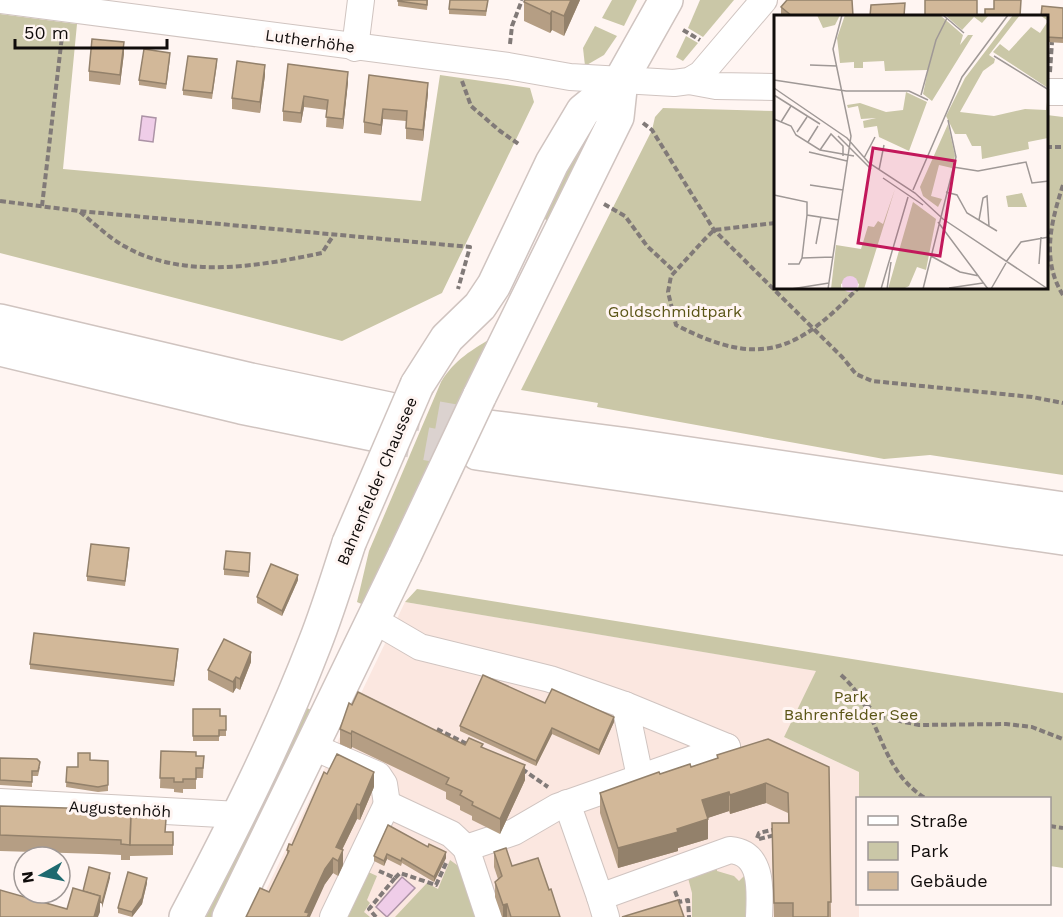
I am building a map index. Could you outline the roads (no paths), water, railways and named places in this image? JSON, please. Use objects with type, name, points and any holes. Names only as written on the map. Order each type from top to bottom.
[{"type":"main road","name":"Bahrenfelder Chaussee","points":[[186,917],[239,815],[314,645],[349,543],[417,385],[447,338],[480,306],[494,285],[552,163],[583,111],[621,80],[666,0]]},
{"type":"main road","name":"Bahrenfelder Chaussee","points":[[229,917],[405,554],[482,426],[617,117],[621,80]]},
{"type":"main road","points":[[0,321],[251,380],[383,422],[241,407],[0,349]]},
{"type":"main road","points":[[482,426],[629,445],[1063,509]]},
{"type":"main road","points":[[482,426],[1063,538]]},
{"type":"street","name":"Lutherhöhe","points":[[0,0],[69,4],[356,48],[508,66],[570,77],[674,83],[689,81],[716,86],[774,87]]},
{"type":"street","points":[[356,48],[360,0]]},
{"type":"street","points":[[689,81],[700,74],[764,0]]},
{"type":"street","points":[[372,619],[420,647],[550,679],[625,705],[727,747],[567,803],[514,832],[466,848]]},
{"type":"street","points":[[625,705],[640,777]]},
{"type":"street","points":[[311,746],[378,775],[384,784],[387,804],[333,917]]},
{"type":"street","name":"Augustenhöh","points":[[0,802],[239,815]]},
{"type":"street","points":[[567,803],[603,907],[719,852],[736,851],[746,856],[757,871],[760,887],[759,917]]},
{"type":"street","points":[[387,804],[451,834],[466,848],[489,917]]},
{"type":"tunnel","points":[[389,409],[489,427]]},
{"type":"tunnel","points":[[378,435],[477,453]]},
{"type":"park label","name":"Goldschmidtpark","points":[[675,311]]},
{"type":"park label","name":"Park Bahrenfelder See","points":[[851,705]]}]
